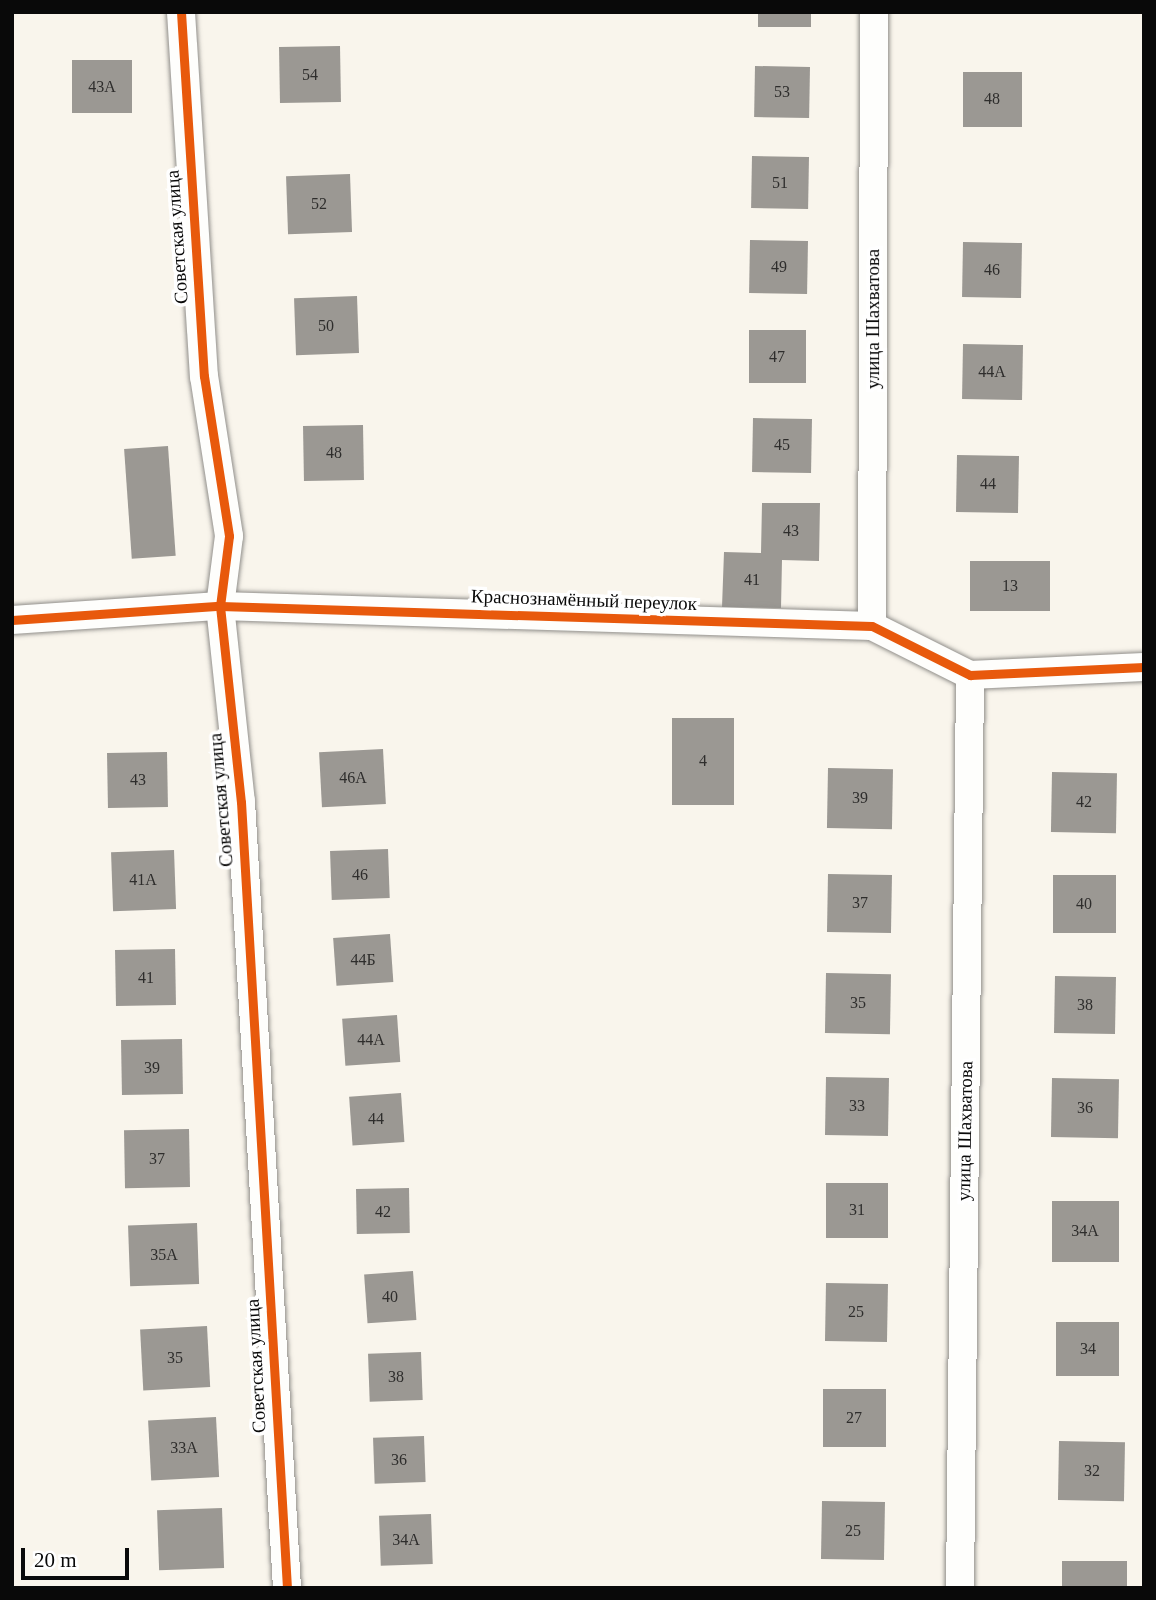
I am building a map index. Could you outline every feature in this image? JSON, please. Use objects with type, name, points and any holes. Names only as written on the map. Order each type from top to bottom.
[{"type":"street","name":"Советская улица","points":[[181,12],[204,376],[229,536],[220,606],[241,802],[287,1588]]},
{"type":"street","name":"улица Шахватова","points":[[872,626],[874,12]]},
{"type":"street","name":"Краснознамённый переулок","points":[[12,620],[220,606],[872,626],[970,675],[1144,667]]},
{"type":"street","name":"улица Шахватова","points":[[960,1588],[970,675]]},
{"type":"building","points":[[758,12],[811,12],[811,27],[758,27]]},
{"type":"building","points":[[340,46],[341,102],[280,103],[279,47]]},
{"type":"building","points":[[72,60],[132,60],[132,113],[72,113]]},
{"type":"building","points":[[755,66],[810,67],[809,118],[754,117]]},
{"type":"building","points":[[963,72],[1022,72],[1022,127],[963,127]]},
{"type":"building","points":[[752,156],[809,157],[808,209],[751,208]]},
{"type":"building","points":[[350,174],[352,232],[288,234],[286,176]]},
{"type":"building","points":[[750,240],[808,241],[807,294],[749,293]]},
{"type":"building","points":[[963,242],[1022,243],[1021,298],[962,297]]},
{"type":"building","points":[[357,296],[359,353],[296,355],[294,298]]},
{"type":"building","points":[[749,330],[806,330],[806,383],[749,383]]},
{"type":"building","points":[[963,344],[1023,345],[1022,400],[962,399]]},
{"type":"building","points":[[753,418],[812,419],[811,473],[752,472]]},
{"type":"building","points":[[363,425],[364,480],[304,481],[303,426]]},
{"type":"building","points":[[168,446],[176,556],[132,559],[124,449]]},
{"type":"building","points":[[957,455],[1019,456],[1018,513],[956,512]]},
{"type":"building","points":[[762,503],[820,503],[819,561],[782,560],[781,608],[722,607],[724,552],[761,553]]},
{"type":"building","points":[[970,561],[1050,561],[1050,611],[970,611]]},
{"type":"building","points":[[672,718],[734,718],[734,805],[672,805]]},
{"type":"building","points":[[383,749],[386,804],[322,807],[319,752]]},
{"type":"building","points":[[167,752],[168,807],[108,808],[107,753]]},
{"type":"building","points":[[828,768],[893,769],[892,829],[827,828]]},
{"type":"building","points":[[1052,772],[1117,773],[1116,833],[1051,832]]},
{"type":"building","points":[[388,849],[390,898],[332,900],[330,851]]},
{"type":"building","points":[[174,850],[176,909],[113,911],[111,852]]},
{"type":"building","points":[[828,874],[892,875],[891,933],[827,932]]},
{"type":"building","points":[[1053,875],[1116,875],[1116,933],[1053,933]]},
{"type":"building","points":[[390,934],[393,982],[336,986],[333,938]]},
{"type":"building","points":[[175,949],[176,1005],[116,1006],[115,950]]},
{"type":"building","points":[[826,973],[891,974],[890,1034],[825,1033]]},
{"type":"building","points":[[1055,976],[1116,977],[1115,1034],[1054,1033]]},
{"type":"building","points":[[397,1015],[400,1062],[345,1066],[342,1019]]},
{"type":"building","points":[[182,1039],[183,1094],[122,1095],[121,1040]]},
{"type":"building","points":[[826,1077],[889,1078],[888,1136],[825,1135]]},
{"type":"building","points":[[1052,1078],[1119,1079],[1118,1138],[1051,1137]]},
{"type":"building","points":[[401,1093],[404,1142],[353,1146],[349,1097]]},
{"type":"building","points":[[189,1129],[190,1187],[125,1188],[124,1130]]},
{"type":"building","points":[[826,1183],[888,1183],[888,1238],[826,1238]]},
{"type":"building","points":[[409,1188],[410,1233],[357,1234],[356,1189]]},
{"type":"building","points":[[1052,1201],[1119,1201],[1119,1262],[1052,1262]]},
{"type":"building","points":[[197,1223],[199,1284],[130,1286],[128,1225]]},
{"type":"building","points":[[413,1271],[416,1320],[368,1323],[364,1274]]},
{"type":"building","points":[[826,1283],[888,1284],[887,1342],[825,1341]]},
{"type":"building","points":[[1056,1322],[1119,1322],[1119,1376],[1056,1376]]},
{"type":"building","points":[[207,1326],[210,1387],[143,1390],[140,1330]]},
{"type":"building","points":[[421,1352],[423,1400],[370,1402],[368,1354]]},
{"type":"building","points":[[823,1389],[886,1389],[886,1447],[823,1447]]},
{"type":"building","points":[[216,1417],[219,1477],[151,1480],[148,1421]]},
{"type":"building","points":[[424,1436],[426,1482],[375,1484],[373,1438]]},
{"type":"building","points":[[1059,1441],[1125,1442],[1124,1501],[1058,1500]]},
{"type":"building","points":[[822,1501],[885,1502],[884,1560],[821,1559]]},
{"type":"building","points":[[222,1508],[224,1568],[159,1570],[157,1510]]},
{"type":"building","points":[[431,1514],[433,1564],[381,1566],[379,1516]]},
{"type":"building","points":[[1062,1561],[1127,1561],[1127,1588],[1062,1588]]},
{"type":"cycle path","points":[[181,12],[204,376],[229,536],[220,606],[241,802],[287,1588]]},
{"type":"cycle path","points":[[12,620],[220,606],[872,626],[970,675],[1144,667]]}]
